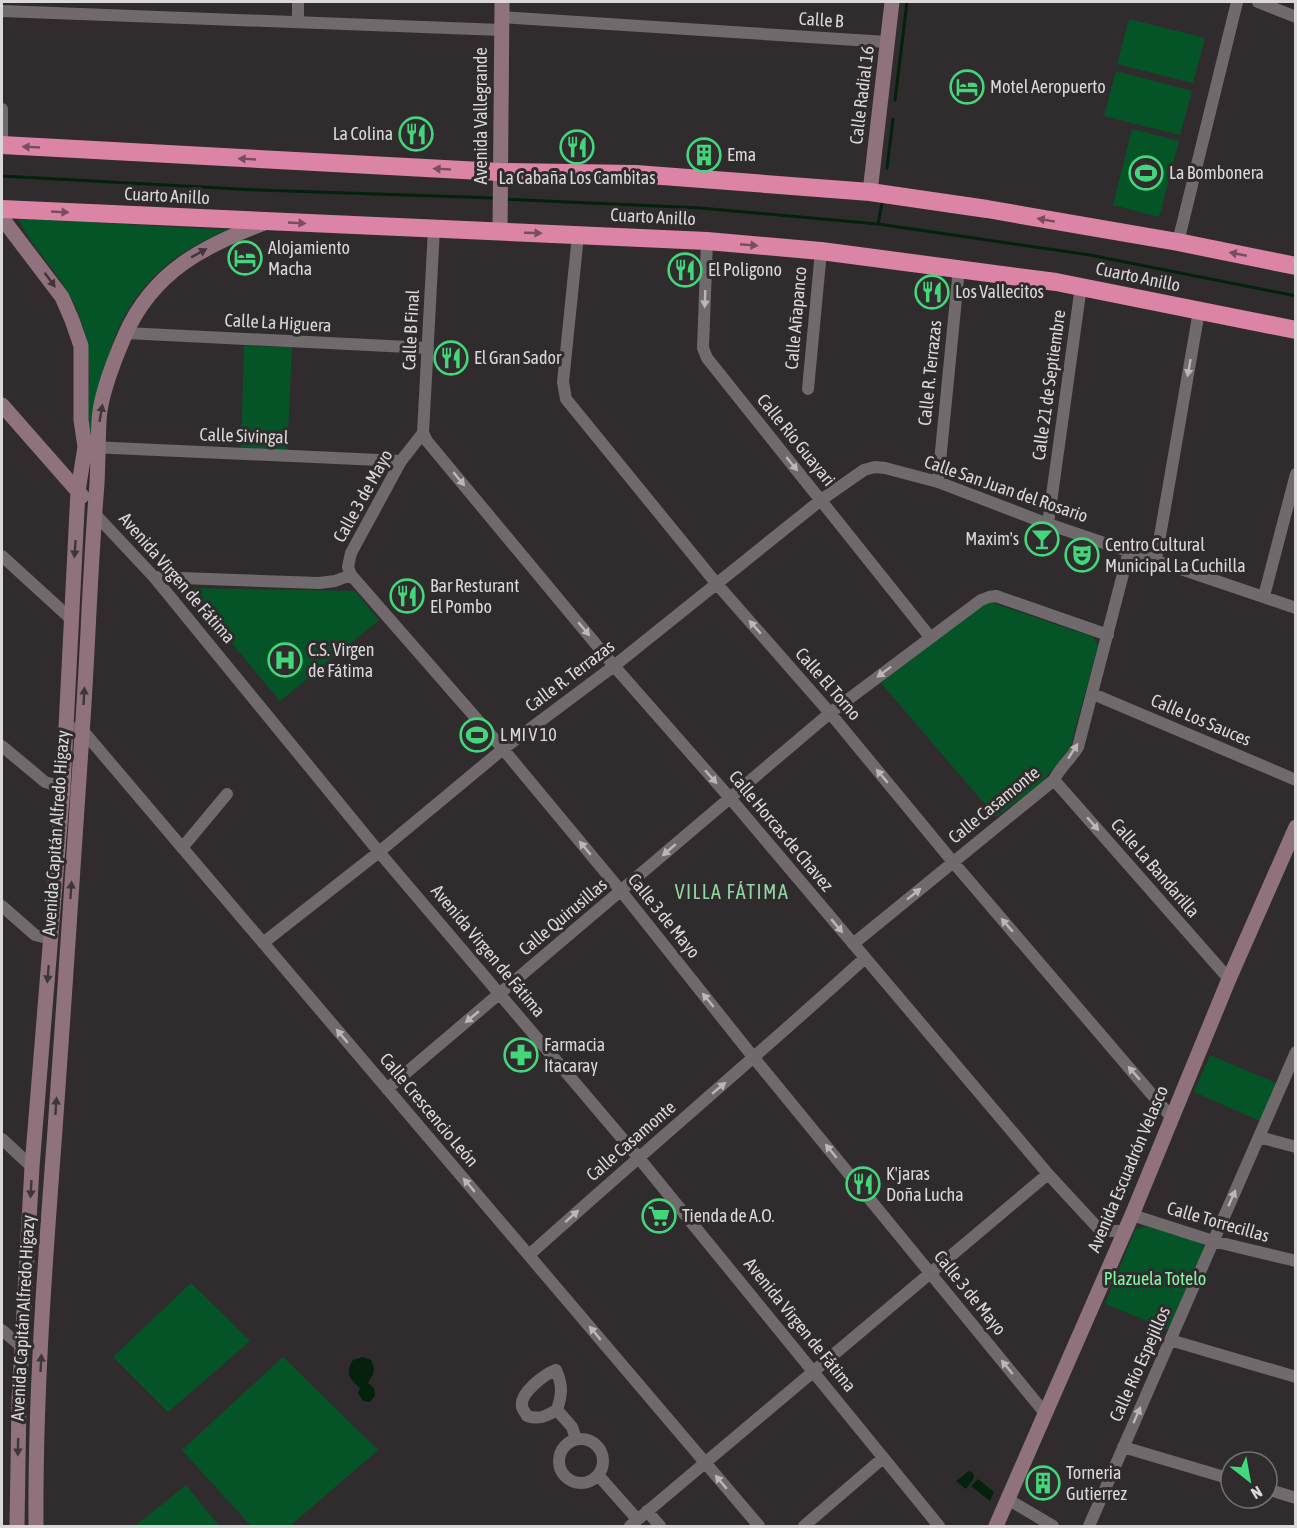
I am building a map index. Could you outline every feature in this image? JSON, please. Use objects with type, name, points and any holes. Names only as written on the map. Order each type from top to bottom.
[{"type":"highway","points":[[2,145],[500,172],[636,174],[870,192],[987,209],[1178,242],[1296,266]]},
{"type":"highway","name":"Cuarto Anillo","points":[[2,209],[707,241],[820,251],[1081,286],[1296,330]]},
{"type":"street","points":[[298,2],[298,22]]},
{"type":"street","name":"Calle Radial 16","points":[[870,192],[892,2]]},
{"type":"street","points":[[1178,242],[1237,2]]},
{"type":"street","points":[[1258,2],[1296,17]]},
{"type":"street","name":"Calle B","points":[[2,11],[298,22],[501,16],[887,42]]},
{"type":"street","name":"Avenida Vallegrande","points":[[500,232],[501,16]]},
{"type":"street","points":[[2,108],[2,137]]},
{"type":"street","name":"Avenida Capitán Alfredo Higazy","points":[[2,218],[62,297],[81,346],[81,420],[92,447],[94,513],[83,731],[48,1209],[36,1527]]},
{"type":"street","name":"Avenida Capitán Alfredo Higazy","points":[[17,1527],[22,1347],[34,1132],[63,787],[78,491],[92,447],[112,365],[135,314],[152,290],[181,263],[227,237],[269,221]]},
{"type":"street","name":"Calle B Final","points":[[423,433],[434,229]]},
{"type":"street","name":"Calle El Torno","points":[[578,235],[563,382],[566,399],[717,583],[830,713],[953,862],[1172,1118]]},
{"type":"street","name":"Calle Río Guayari","points":[[707,241],[704,353],[930,637]]},
{"type":"street","name":"Calle Añapanco","points":[[808,388],[820,251]]},
{"type":"street","name":"Calle R. Terrazas","points":[[938,482],[959,268]]},
{"type":"street","name":"Calle 21 de Septiembre","points":[[1048,524],[1081,286]]},
{"type":"street","points":[[1156,559],[1199,311]]},
{"type":"street","name":"Calle La Higuera","points":[[126,333],[428,348]]},
{"type":"street","name":"Avenida Virgen de Fátima","points":[[2,405],[78,491],[94,513],[154,578],[379,852],[638,1157],[939,1527]]},
{"type":"street","name":"Calle 3 de Mayo","points":[[423,433],[401,461],[351,553],[348,567],[351,575],[504,749],[1044,1412]]},
{"type":"street","name":"Calle Horcas de Chavez","points":[[423,433],[432,448],[614,666],[730,798],[1048,1174],[1097,1227],[1107,1231],[1124,1231]]},
{"type":"street","name":"Calle Sivingal","points":[[92,447],[401,461]]},
{"type":"street","name":"Calle R. Terrazas","points":[[263,944],[504,749],[614,666],[821,500],[864,470],[874,467]]},
{"type":"street","name":"Calle San Juan del Rosario","points":[[874,467],[938,482],[1048,524],[1296,608]]},
{"type":"street","points":[[1264,596],[1296,474]]},
{"type":"street","name":"Calle Casamonte","points":[[853,944],[1054,780],[1064,763],[1078,747],[1129,551]]},
{"type":"street","points":[[2,556],[70,618]]},
{"type":"street","points":[[154,578],[320,583],[335,581],[351,575]]},
{"type":"street","name":"Calle Quirusillas","points":[[387,1089],[830,713],[981,600],[996,596],[1108,635]]},
{"type":"street","name":"Calle Los Sauces","points":[[1093,694],[1296,780]]},
{"type":"street","points":[[66,726],[83,731]]},
{"type":"street","name":"Calle Crescencio León","points":[[83,731],[759,1527]]},
{"type":"street","points":[[2,746],[45,782],[63,787]]},
{"type":"street","name":"Calle La Bandarilla","points":[[1054,780],[1229,979]]},
{"type":"street","points":[[183,848],[227,794]]},
{"type":"street","name":"Avenida Escuadrón Velasco","points":[[996,1527],[1044,1412],[1132,1215],[1229,979],[1290,858],[1296,827]]},
{"type":"street","points":[[2,906],[35,935],[51,939]]},
{"type":"street","name":"Calle Casamonte","points":[[529,1255],[865,958]]},
{"type":"street","name":"Calle Río Espejillos","points":[[1089,1527],[1296,1052]]},
{"type":"street","points":[[34,1132],[54,1136]]},
{"type":"street","points":[[1259,1137],[1296,1147]]},
{"type":"street","points":[[2,1139],[32,1167]]},
{"type":"street","points":[[638,1519],[1048,1174]]},
{"type":"street","name":"Calle Torrecillas","points":[[1132,1215],[1213,1241],[1296,1261]]},
{"type":"street","points":[[2,1330],[22,1347]]},
{"type":"street","points":[[1170,1340],[1296,1377]]},
{"type":"street","points":[[557,1410],[572,1427],[576,1439]]},
{"type":"street","points":[[576,1439],[590,1440],[600,1449],[603,1463],[592,1480],[577,1482],[564,1475],[561,1468],[560,1454],[564,1447],[576,1439]]},
{"type":"street","points":[[1123,1447],[1219,1475]]},
{"type":"street","points":[[804,1527],[883,1458]]},
{"type":"street","points":[[597,1475],[638,1519],[660,1527]]},
{"type":"street","points":[[1279,1493],[1296,1498]]},
{"type":"street","points":[[1009,1500],[1053,1527]]},
{"type":"green space","points":[[1129,19],[1205,38],[1193,83],[1117,64]]},
{"type":"green space","points":[[1116,71],[1192,91],[1180,135],[1104,116]]},
{"type":"green space","name":"La Bombonera","points":[[1132,129],[1179,141],[1159,217],[1113,205]]},
{"type":"green space","points":[[18,218],[227,230],[187,250],[170,263],[140,292],[128,310],[110,351],[91,437],[86,446],[89,364],[82,325],[64,286],[28,236]]},
{"type":"green space","points":[[244,346],[292,347],[287,452],[241,449]]},
{"type":"green space","points":[[186,588],[355,591],[379,620],[280,701]]},
{"type":"green space","points":[[984,603],[993,603],[1093,637],[1098,646],[1070,748],[1041,783],[996,817],[881,683]]},
{"type":"green space","points":[[1210,1055],[1276,1083],[1260,1121],[1194,1092]]},
{"type":"green space","name":"Plazuela Totelo","points":[[1145,1226],[1201,1243],[1205,1248],[1172,1331],[1105,1304],[1135,1230]]},
{"type":"green space","points":[[191,1283],[250,1341],[168,1412],[113,1357]]},
{"type":"green space","points":[[283,1357],[378,1450],[290,1526],[251,1526],[182,1450]]},
{"type":"green space","points":[[186,1485],[219,1526],[135,1526]]},
{"type":"shaded area","points":[[363,1357],[371,1360],[374,1369],[368,1383],[374,1388],[375,1395],[370,1402],[363,1401],[358,1393],[360,1388],[349,1376],[353,1360]]},
{"type":"shaded area","points":[[969,1471],[973,1473],[974,1478],[966,1489],[956,1481]]},
{"type":"shaded area","points":[[978,1479],[994,1492],[990,1501],[971,1486]]},
{"type":"waterway","points":[[895,100],[907,2]]},
{"type":"waterway","points":[[887,168],[893,119]]},
{"type":"waterway","points":[[2,176],[258,190],[494,198]]},
{"type":"waterway","points":[[504,199],[700,208],[878,224],[1090,255],[1296,296]]},
{"type":"waterway","points":[[878,224],[882,203]]},
{"type":"place","name":"Motel Aeropuerto","points":[[967,87]]},
{"type":"place","name":"La Colina","points":[[416,134]]},
{"type":"place","name":"La Cabaña Los Cambitas","points":[[577,147]]},
{"type":"place","name":"Ema","points":[[704,155]]},
{"type":"place","name":"La Bombonera","points":[[1146,173]]},
{"type":"place","name":"Alojamiento Macha","points":[[245,258]]},
{"type":"place","name":"El Poligono","points":[[685,270]]},
{"type":"place","name":"Los Vallecitos","points":[[932,292]]},
{"type":"place","name":"El Gran Sador","points":[[451,358]]},
{"type":"place","name":"Maxim's","points":[[1042,539]]},
{"type":"place","name":"Centro Cultural Municipal La Cuchilla","points":[[1082,555]]},
{"type":"place","name":"Bar Resturant El Pombo","points":[[407,596]]},
{"type":"place","name":"C.S. Virgen de Fátima","points":[[285,660]]},
{"type":"place","name":"L MI V 10","points":[[477,735]]},
{"type":"place","name":"Farmacia Itacaray","points":[[521,1055]]},
{"type":"place","name":"K'jaras Doña Lucha","points":[[863,1184]]},
{"type":"place","name":"Tienda de A.O.","points":[[659,1216]]},
{"type":"place","name":"Torneria Gutierrez","points":[[1043,1483]]},
{"type":"district","name":"VILLA FÁTIMA","points":[[732,892]]}]
